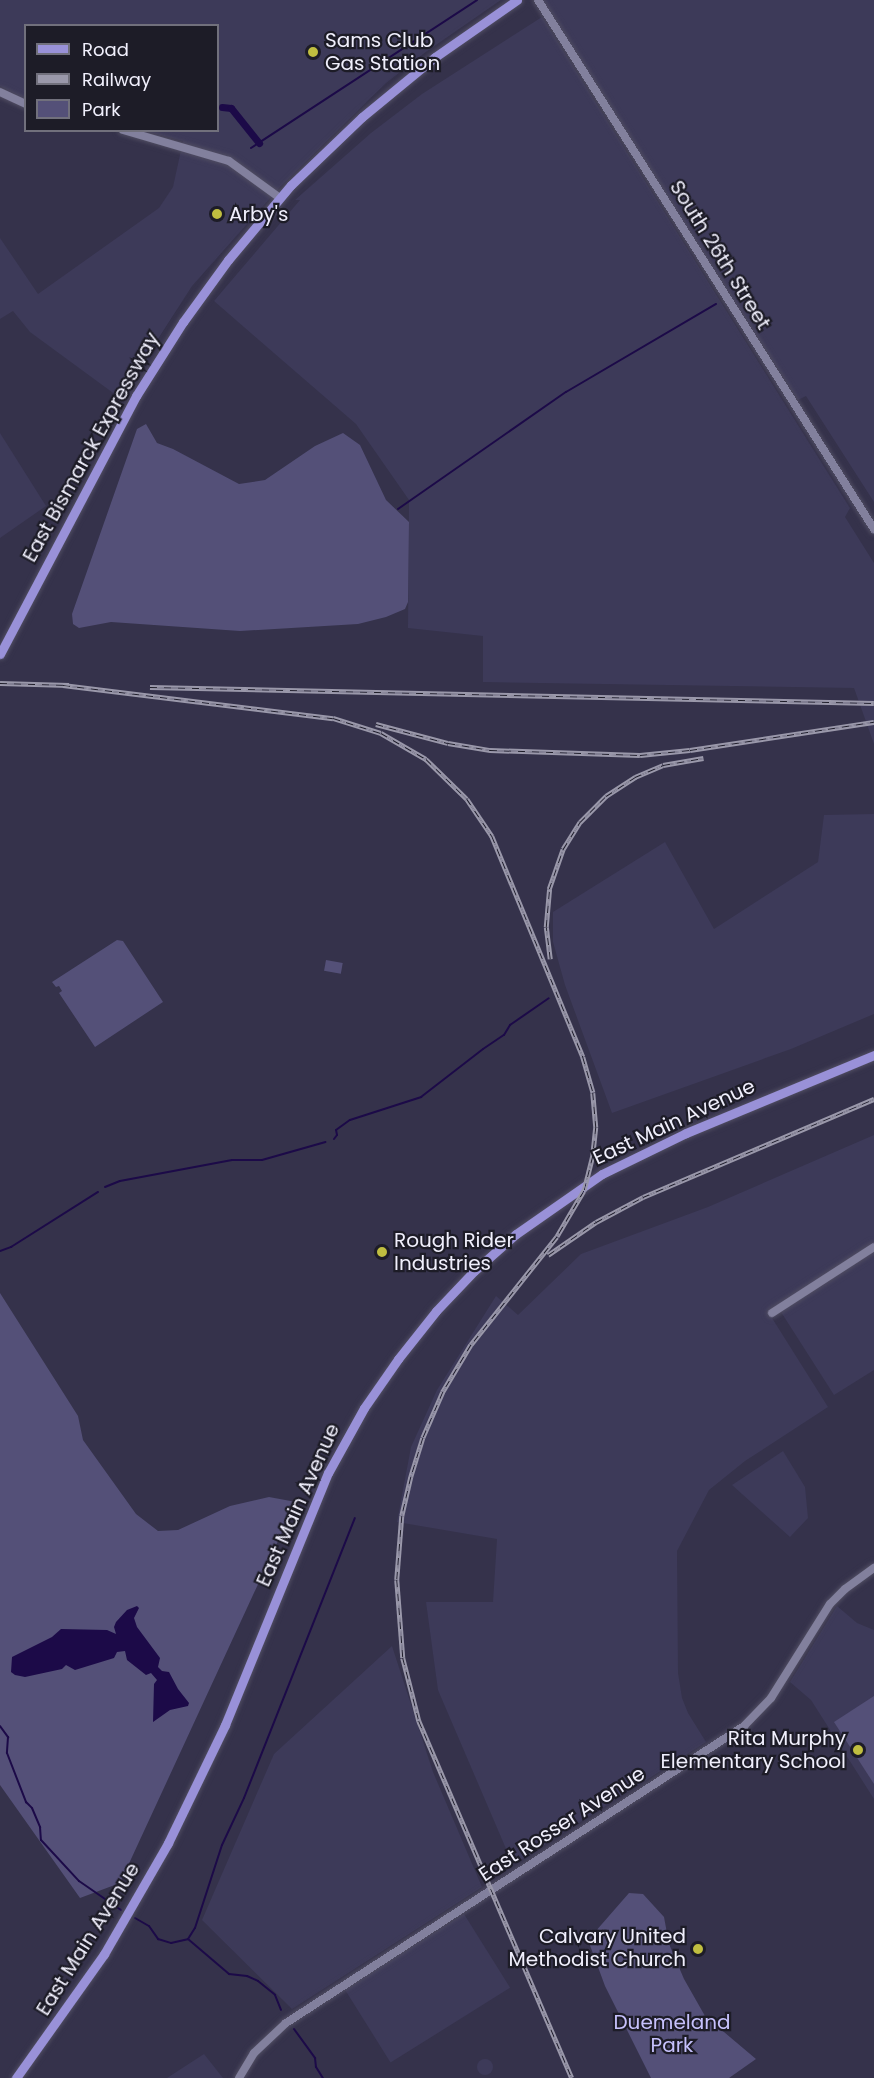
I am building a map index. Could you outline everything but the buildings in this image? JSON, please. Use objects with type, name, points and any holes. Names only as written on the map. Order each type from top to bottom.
[{"type":"main road","name":"East Bismarck Expressway","points":[[0,654],[109,446],[152,370],[213,280],[280,198],[381,100],[442,51],[517,0]]},
{"type":"main road","name":"East Main Avenue","points":[[16,2078],[104,1954],[168,1843],[225,1725],[283,1577],[333,1464],[388,1372],[436,1311],[474,1271],[522,1229],[602,1174],[680,1136],[874,1055]]},
{"type":"street","name":"South 26th Street","points":[[538,0],[874,529]]},
{"type":"street","points":[[0,92],[24,103]]},
{"type":"street","points":[[130,132],[229,160],[280,198]]},
{"type":"street","points":[[772,1313],[874,1247]]},
{"type":"street","name":"East Rosser Avenue","points":[[239,2078],[254,2053],[291,2019],[744,1726],[777,1691],[830,1604],[854,1581],[874,1568]]},
{"type":"shaded area","points":[[0,0],[501,0],[423,54],[386,83],[279,188],[192,286],[120,398],[30,332],[13,311],[0,319],[0,238],[38,294],[159,208],[173,187],[183,141],[149,132],[219,132],[219,24],[24,24],[24,98],[0,86]]},
{"type":"shaded area","points":[[541,0],[874,0],[874,502],[806,396],[798,400]]},
{"type":"shaded area","points":[[542,17],[850,508],[845,517],[874,563],[874,744],[854,688],[483,682],[483,636],[408,628],[409,500],[356,424],[214,301],[300,200],[295,200],[371,133],[422,94]]},
{"type":"shaded area","points":[[0,433],[46,506],[0,538]]},
{"type":"shaded area","points":[[874,814],[874,1014],[791,1049],[612,1113],[565,985],[553,942],[553,912],[665,842],[714,929],[818,862],[824,815]]},
{"type":"shaded area","points":[[874,1135],[874,1370],[834,1395],[781,1312],[772,1318],[828,1407],[745,1461],[709,1490],[677,1551],[678,1673],[682,1698],[688,1713],[706,1742],[513,1865],[438,1690],[426,1602],[493,1602],[497,1539],[397,1522],[411,1447],[437,1390],[496,1296],[518,1315],[581,1254],[708,1207]]},
{"type":"shaded area","points":[[783,1451],[805,1487],[808,1518],[790,1537],[732,1485]]},
{"type":"shaded area","points":[[137,1606],[139,1608],[134,1618],[137,1627],[160,1658],[158,1667],[162,1671],[169,1672],[189,1703],[188,1706],[170,1710],[153,1722],[154,1684],[157,1680],[151,1673],[146,1675],[127,1660],[125,1651],[117,1652],[114,1658],[75,1670],[66,1665],[62,1669],[25,1677],[11,1672],[12,1657],[52,1637],[61,1629],[107,1630],[116,1634],[114,1627],[116,1622],[127,1610]]},
{"type":"shaded area","name":"Rita Murphy Elementary School","points":[[837,1606],[857,1623],[874,1630],[874,1799],[811,1700],[790,1682]]},
{"type":"shaded area","points":[[392,1646],[433,1772],[482,1887],[292,2009],[202,1920],[274,1754]]},
{"type":"shaded area","points":[[464,1914],[510,1988],[391,2062],[344,1989]]},
{"type":"shaded area","points":[[204,2054],[223,2078],[167,2078]]},
{"type":"shaded area","points":[[485,2059],[493,2067],[485,2075],[477,2067]]},
{"type":"green space","points":[[146,424],[157,443],[239,484],[265,480],[315,446],[343,433],[360,445],[386,500],[409,522],[408,602],[405,609],[386,617],[358,624],[240,631],[111,622],[79,628],[73,624],[72,614],[137,429]]},
{"type":"green space","points":[[117,940],[123,941],[163,1002],[95,1047],[59,993],[62,991],[59,986],[56,987],[52,982]]},
{"type":"green space","points":[[326,960],[343,963],[341,974],[324,971]]},
{"type":"green space","points":[[0,1293],[78,1416],[83,1440],[136,1514],[158,1531],[178,1530],[230,1506],[269,1497],[296,1502],[120,1883],[80,1898],[0,1785]]},
{"type":"green space","points":[[874,1696],[874,1784],[834,1722]]},
{"type":"green space","name":"Duemeland Park","points":[[629,1893],[643,1894],[664,1917],[669,1944],[684,1979],[705,2016],[756,2059],[729,2078],[651,2078],[605,1986],[588,1940]]},
{"type":"waterway","points":[[251,148],[477,0]]},
{"type":"waterway","points":[[222,107],[231,108],[259,143]]},
{"type":"waterway","points":[[398,509],[566,392],[716,304]]},
{"type":"waterway","points":[[334,1139],[337,1135],[336,1130],[350,1120],[421,1097],[504,1035],[510,1025],[549,998]]},
{"type":"waterway","points":[[105,1187],[120,1181],[232,1160],[262,1160],[325,1142]]},
{"type":"waterway","points":[[0,1251],[11,1247],[98,1192]]},
{"type":"waterway","points":[[188,1939],[195,1928],[222,1845],[244,1798],[355,1518]]},
{"type":"waterway","points":[[0,1726],[8,1737],[7,1753],[26,1802],[32,1808],[40,1827],[41,1840],[79,1881],[121,1910]]},
{"type":"waterway","points":[[135,1918],[149,1926],[158,1939],[171,1943],[188,1939],[229,1974],[247,1976],[258,1981],[275,1995],[281,2010]]},
{"type":"waterway","points":[[294,2029],[315,2058],[316,2067],[323,2078]]},
{"type":"railway","points":[[0,683],[69,685]]},
{"type":"railway","points":[[63,685],[333,718],[381,733],[426,759],[467,799],[492,836],[583,1057],[593,1093],[596,1127],[593,1156],[584,1191],[557,1237],[471,1345],[443,1392],[423,1438],[411,1477],[402,1516],[397,1580],[403,1658],[419,1721],[572,2078]]},
{"type":"railway","points":[[150,687],[874,703]]},
{"type":"railway","points":[[376,724],[448,743],[490,750],[640,755],[690,750],[874,722]]},
{"type":"railway","points":[[550,959],[546,927],[549,889],[563,849],[580,822],[606,796],[635,777],[663,765],[703,758]]},
{"type":"railway","points":[[548,1255],[596,1222],[643,1197],[874,1099]]},
{"type":"place","name":"Sams Club Gas Station","points":[[313,52]]},
{"type":"place","name":"Arby's","points":[[217,214]]},
{"type":"place","name":"Rough Rider Industries","points":[[382,1252]]},
{"type":"place","name":"Rita Murphy Elementary School","points":[[858,1750]]},
{"type":"place","name":"Calvary United Methodist Church","points":[[698,1949]]}]
